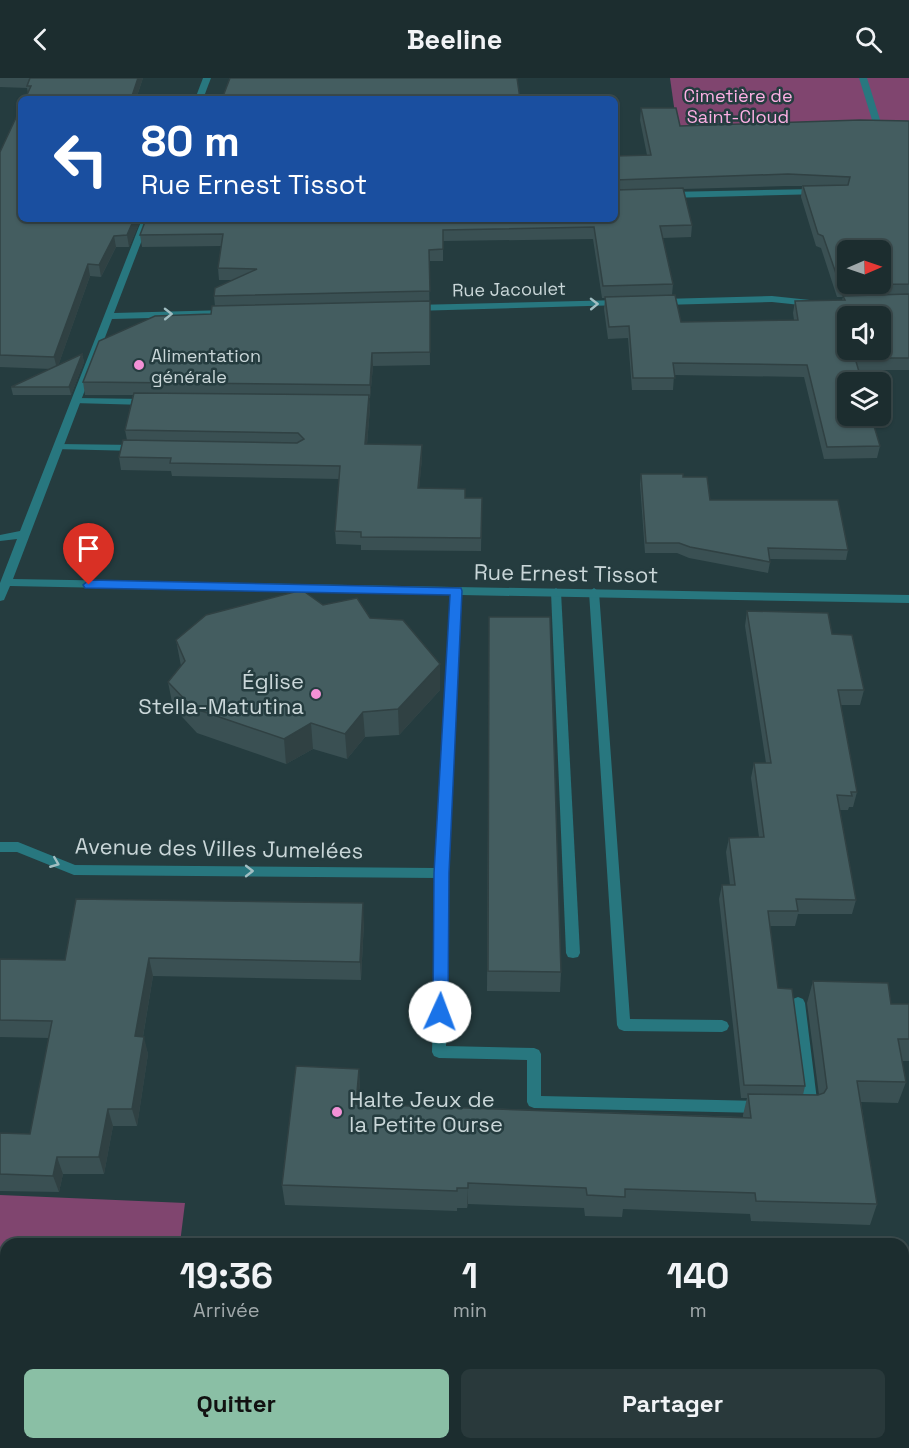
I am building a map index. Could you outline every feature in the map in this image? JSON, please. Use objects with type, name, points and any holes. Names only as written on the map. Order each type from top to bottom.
[{"type":"street","points":[[200,96],[207,78]]},
{"type":"street","points":[[863,78],[878,123]]},
{"type":"street","points":[[866,123],[888,123]]},
{"type":"street","points":[[697,125],[742,125]]},
{"type":"street","points":[[661,195],[832,192]]},
{"type":"street","points":[[0,597],[145,222]]},
{"type":"street","points":[[654,302],[772,299],[820,303]]},
{"type":"street","name":"Rue Jacoulet","points":[[406,308],[630,303]]},
{"type":"street","points":[[109,316],[241,313]]},
{"type":"street","points":[[76,401],[161,402]]},
{"type":"street","points":[[58,447],[145,449]]},
{"type":"street","points":[[0,538],[24,534]]},
{"type":"street","name":"Rue Ernest Tissot","points":[[6,582],[909,598]]},
{"type":"street","points":[[456,591],[442,873],[439,1052],[534,1053],[534,1102],[777,1107]]},
{"type":"street","points":[[556,592],[573,953]]},
{"type":"street","points":[[594,592],[624,1025],[722,1026]]},
{"type":"street","name":"Avenue des Villes Jumelées","points":[[0,847],[18,847],[74,870],[442,873]]},
{"type":"street","points":[[798,1003],[812,1108],[801,1108]]},
{"type":"green space","name":"Cimetière de Saint-Cloud","points":[[670,78],[909,78],[909,133],[678,135]]},
{"type":"green space","points":[[0,1195],[185,1203],[181,1238],[0,1238]]},
{"type":"building","points":[[30,78],[138,78],[132,96],[26,96],[31,86],[27,86]]},
{"type":"building","points":[[230,78],[517,78],[520,96],[223,96]]},
{"type":"building","points":[[641,108],[676,108],[680,126],[860,120],[909,121],[909,284],[891,284],[891,240],[837,240],[837,276],[823,236],[818,234],[803,186],[848,185],[850,177],[788,174],[618,180],[618,156],[651,155]]},
{"type":"building","points":[[18,113],[18,222],[133,222],[127,235],[114,236],[99,265],[88,264],[54,357],[0,355],[0,152]]},
{"type":"building","points":[[683,188],[692,225],[660,226],[673,284],[603,286],[594,227],[443,230],[443,249],[429,250],[430,291],[214,296],[215,288],[257,269],[218,268],[223,234],[140,235],[145,222],[618,222],[618,190]]},
{"type":"building","points":[[909,294],[909,358],[891,358],[891,306],[837,306],[837,360],[856,360],[859,372],[837,372],[837,426],[874,426],[880,446],[827,447],[807,365],[673,363],[675,378],[633,378],[629,326],[609,327],[605,297],[675,295],[681,322],[798,320],[795,301],[845,300],[843,296]]},
{"type":"building","points":[[430,301],[430,352],[372,353],[370,385],[83,382],[99,341],[155,316],[211,314],[212,306]]},
{"type":"building","points":[[82,354],[69,387],[11,387]]},
{"type":"building","points":[[134,393],[369,395],[365,444],[422,445],[418,488],[465,489],[465,498],[482,498],[481,538],[361,537],[361,532],[335,531],[340,466],[170,463],[171,458],[119,457],[123,440],[297,443],[304,439],[298,433],[125,430]]},
{"type":"building","points":[[641,474],[683,474],[683,477],[707,477],[710,500],[838,500],[848,550],[768,548],[770,562],[679,543],[646,543]]},
{"type":"building","name":"Église Stella-Matutina","points":[[302,590],[323,605],[357,598],[370,618],[403,620],[440,664],[398,709],[363,712],[345,734],[311,723],[284,739],[193,708],[168,682],[185,661],[176,640],[206,615]]},
{"type":"building","points":[[747,611],[828,613],[832,634],[852,635],[864,690],[838,690],[857,792],[851,792],[852,796],[837,795],[856,900],[796,899],[798,911],[768,911],[778,988],[792,989],[805,1086],[744,1085],[722,885],[735,885],[729,838],[764,837],[754,763],[771,763]]},
{"type":"building","points":[[489,617],[550,617],[561,972],[488,971]]},
{"type":"building","points":[[76,899],[363,903],[360,962],[149,958],[135,1036],[144,1037],[132,1109],[108,1109],[99,1157],[57,1157],[53,1176],[0,1174],[0,1133],[30,1134],[52,1021],[0,1020],[0,959],[65,960]]},
{"type":"building","points":[[813,981],[888,983],[891,1004],[909,1004],[909,1039],[898,1039],[906,1082],[857,1081],[877,1204],[756,1201],[755,1193],[625,1189],[625,1197],[587,1195],[586,1188],[468,1183],[468,1188],[457,1188],[457,1191],[282,1185],[296,1066],[359,1069],[356,1104],[751,1118],[748,1094],[818,1095],[824,1093],[827,1088]]},
{"type":"place","name":"Alimentation générale","points":[[139,365]]},
{"type":"place","name":"Église Stella-Matutina","points":[[316,694]]},
{"type":"place","name":"Halte Jeux de la Petite Ourse","points":[[337,1112]]},
{"type":"route","points":[[89,585],[456,591],[442,873],[440,1012]]}]
